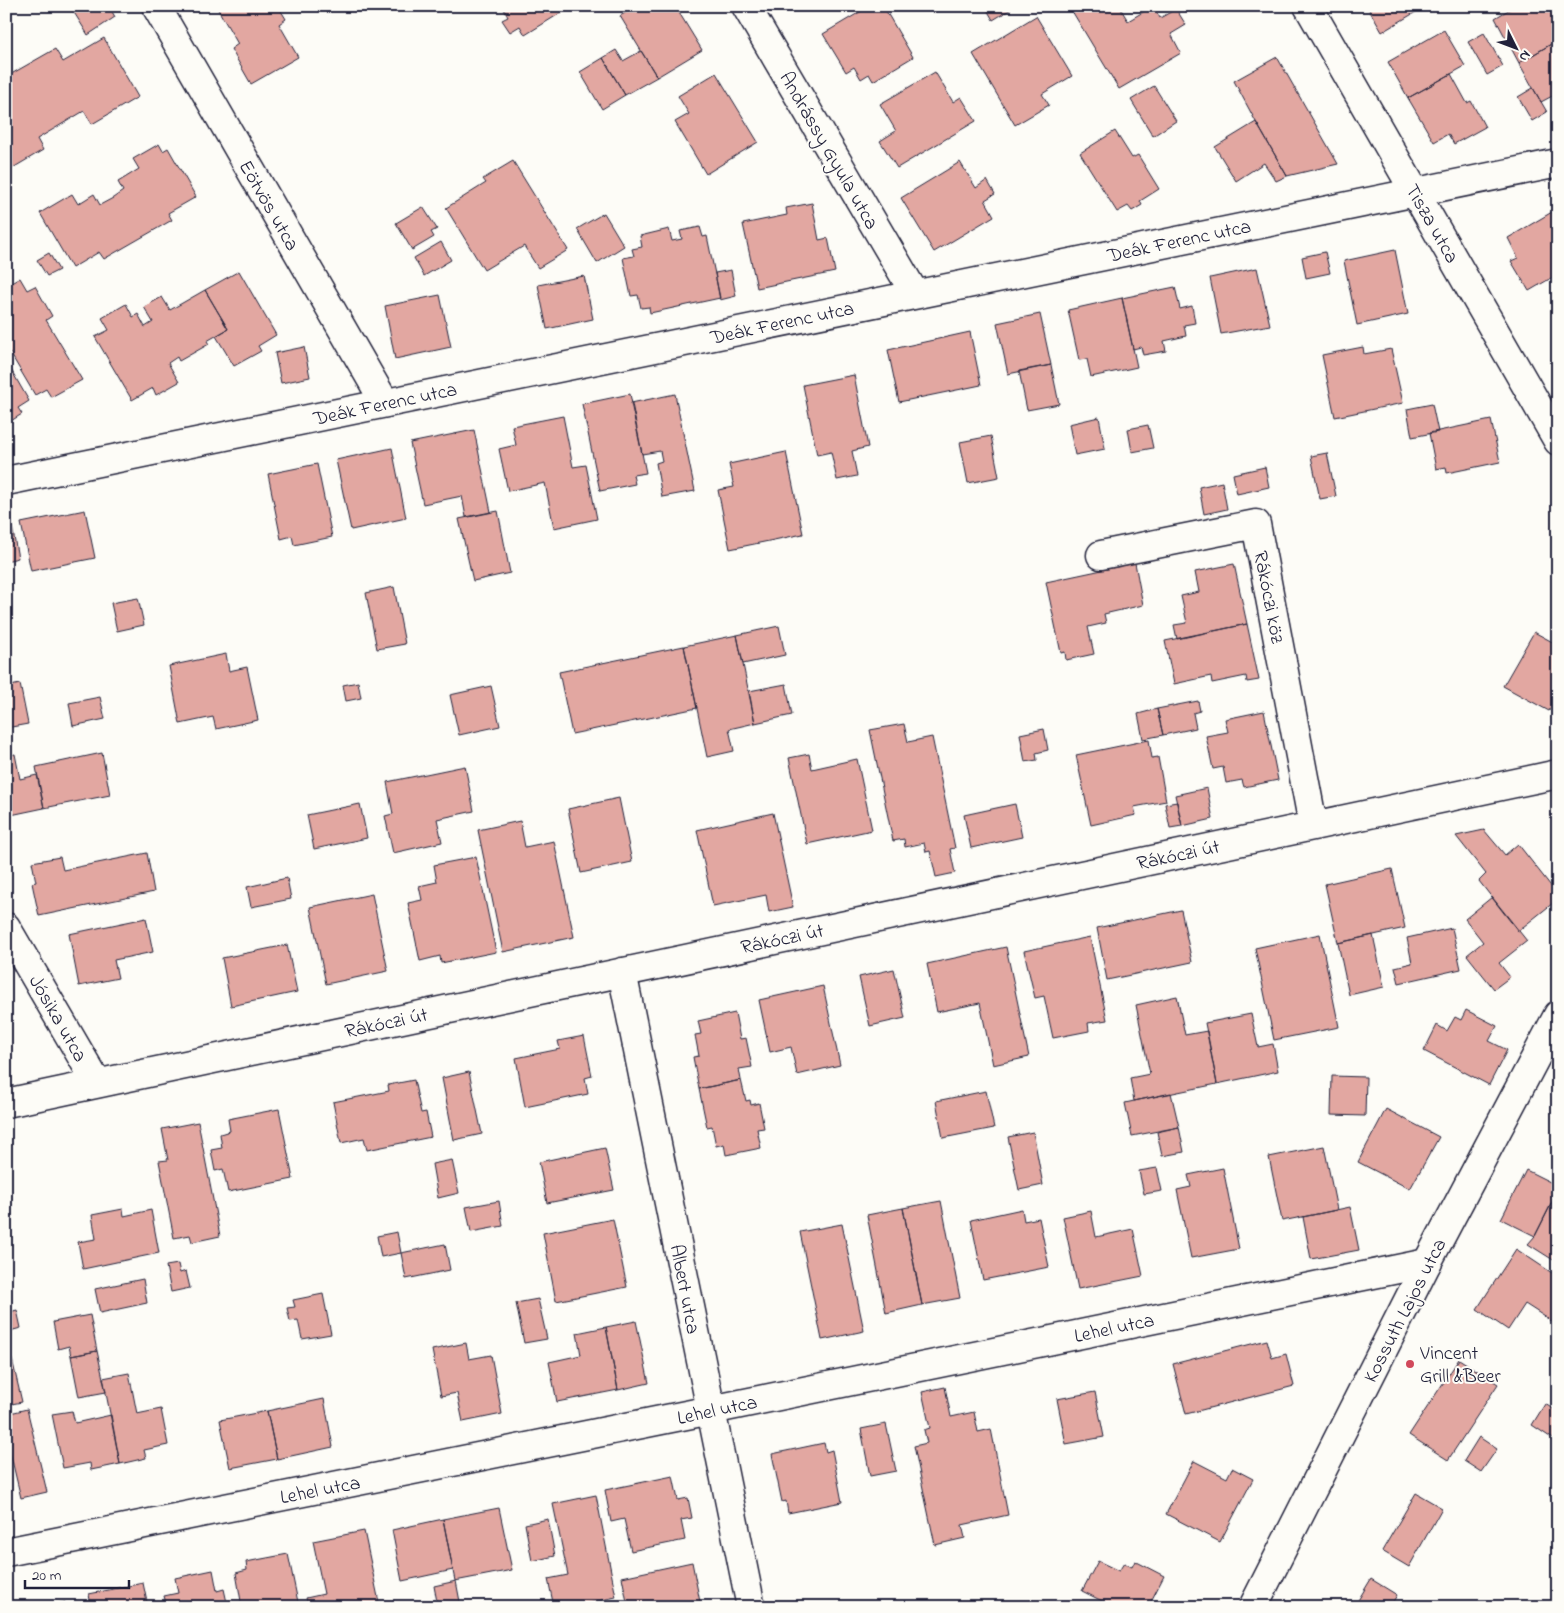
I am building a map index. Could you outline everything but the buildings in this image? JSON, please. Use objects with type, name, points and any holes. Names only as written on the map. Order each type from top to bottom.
[{"type":"street","name":"Eötvös utca","points":[[156,6],[385,403]]},
{"type":"street","name":"Andrássy Gyula utca","points":[[746,6],[915,294]]},
{"type":"street","name":"Tisza utca","points":[[1308,6],[1558,441]]},
{"type":"street","name":"Deák Ferenc utca","points":[[6,481],[1558,163]]},
{"type":"street","name":"Rákóczi köz","points":[[1101,555],[1256,524],[1313,825]]},
{"type":"street","name":"Rákóczi út","points":[[6,1103],[1558,774]]},
{"type":"street","name":"Jósika utca","points":[[6,927],[97,1083]]},
{"type":"street","name":"Albert utca","points":[[622,972],[750,1607]]},
{"type":"street","name":"Kossuth Lajos utca","points":[[1253,1607],[1427,1263],[1558,1015]]},
{"type":"street","name":"Lehel utca","points":[[6,1552],[1427,1263]]},
{"type":"place","name":"Vincent Grill &Beer","points":[[1410,1364]]}]
